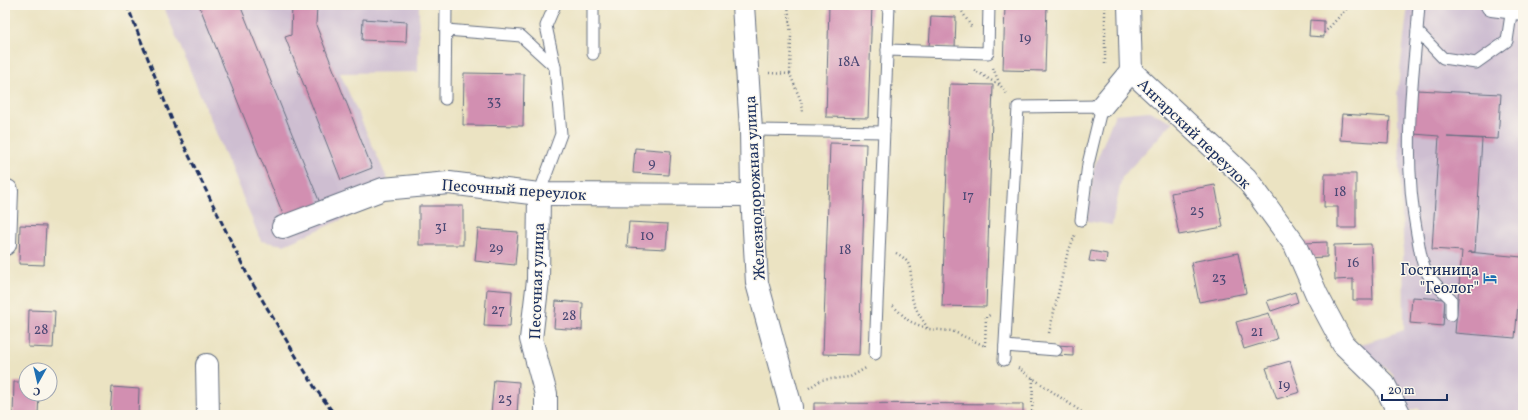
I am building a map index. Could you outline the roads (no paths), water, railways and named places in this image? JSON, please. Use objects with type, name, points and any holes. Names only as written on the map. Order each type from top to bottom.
[{"type":"street","name":"Железнодорожная улица","points":[[743,5],[751,130],[752,195],[757,283],[791,411]]},
{"type":"street","points":[[1102,106],[1131,71],[1129,5]]},
{"type":"street","name":"Ангарский переулок","points":[[1131,71],[1170,100],[1246,178],[1295,245],[1317,295],[1343,344],[1384,384],[1400,415]]},
{"type":"street","name":"Песочный переулок","points":[[283,227],[383,189],[449,183],[539,194],[752,195]]},
{"type":"street","points":[[5,244],[7,192]]},
{"type":"street","name":"Песочная улица","points":[[539,194],[538,280],[531,339],[546,394],[546,415]]},
{"type":"street","points":[[208,364],[208,415]]},
{"type":"lane","points":[[445,99],[446,5]]},
{"type":"lane","points":[[539,194],[561,134],[555,67],[546,26],[555,5]]},
{"type":"lane","points":[[593,54],[594,5]]},
{"type":"lane","points":[[875,354],[889,5]]},
{"type":"lane","points":[[887,50],[988,53],[989,5]]},
{"type":"lane","points":[[1419,5],[1408,134],[1413,213],[1424,267],[1438,287],[1451,299],[1451,315]]},
{"type":"lane","points":[[1417,31],[1443,58],[1476,62],[1507,41],[1509,7]]},
{"type":"lane","points":[[446,30],[521,36],[555,67]]},
{"type":"lane","points":[[1004,360],[1018,107],[1102,106],[1088,164],[1081,220]]},
{"type":"lane","points":[[751,130],[884,132]]},
{"type":"lane","points":[[1005,346],[1051,349]]},
{"type":"railway","points":[[127,5],[174,125],[248,276],[315,388],[335,415]]},
{"type":"place","name":"Гостиница \"Геолог\"","points":[[1490,278]]}]
